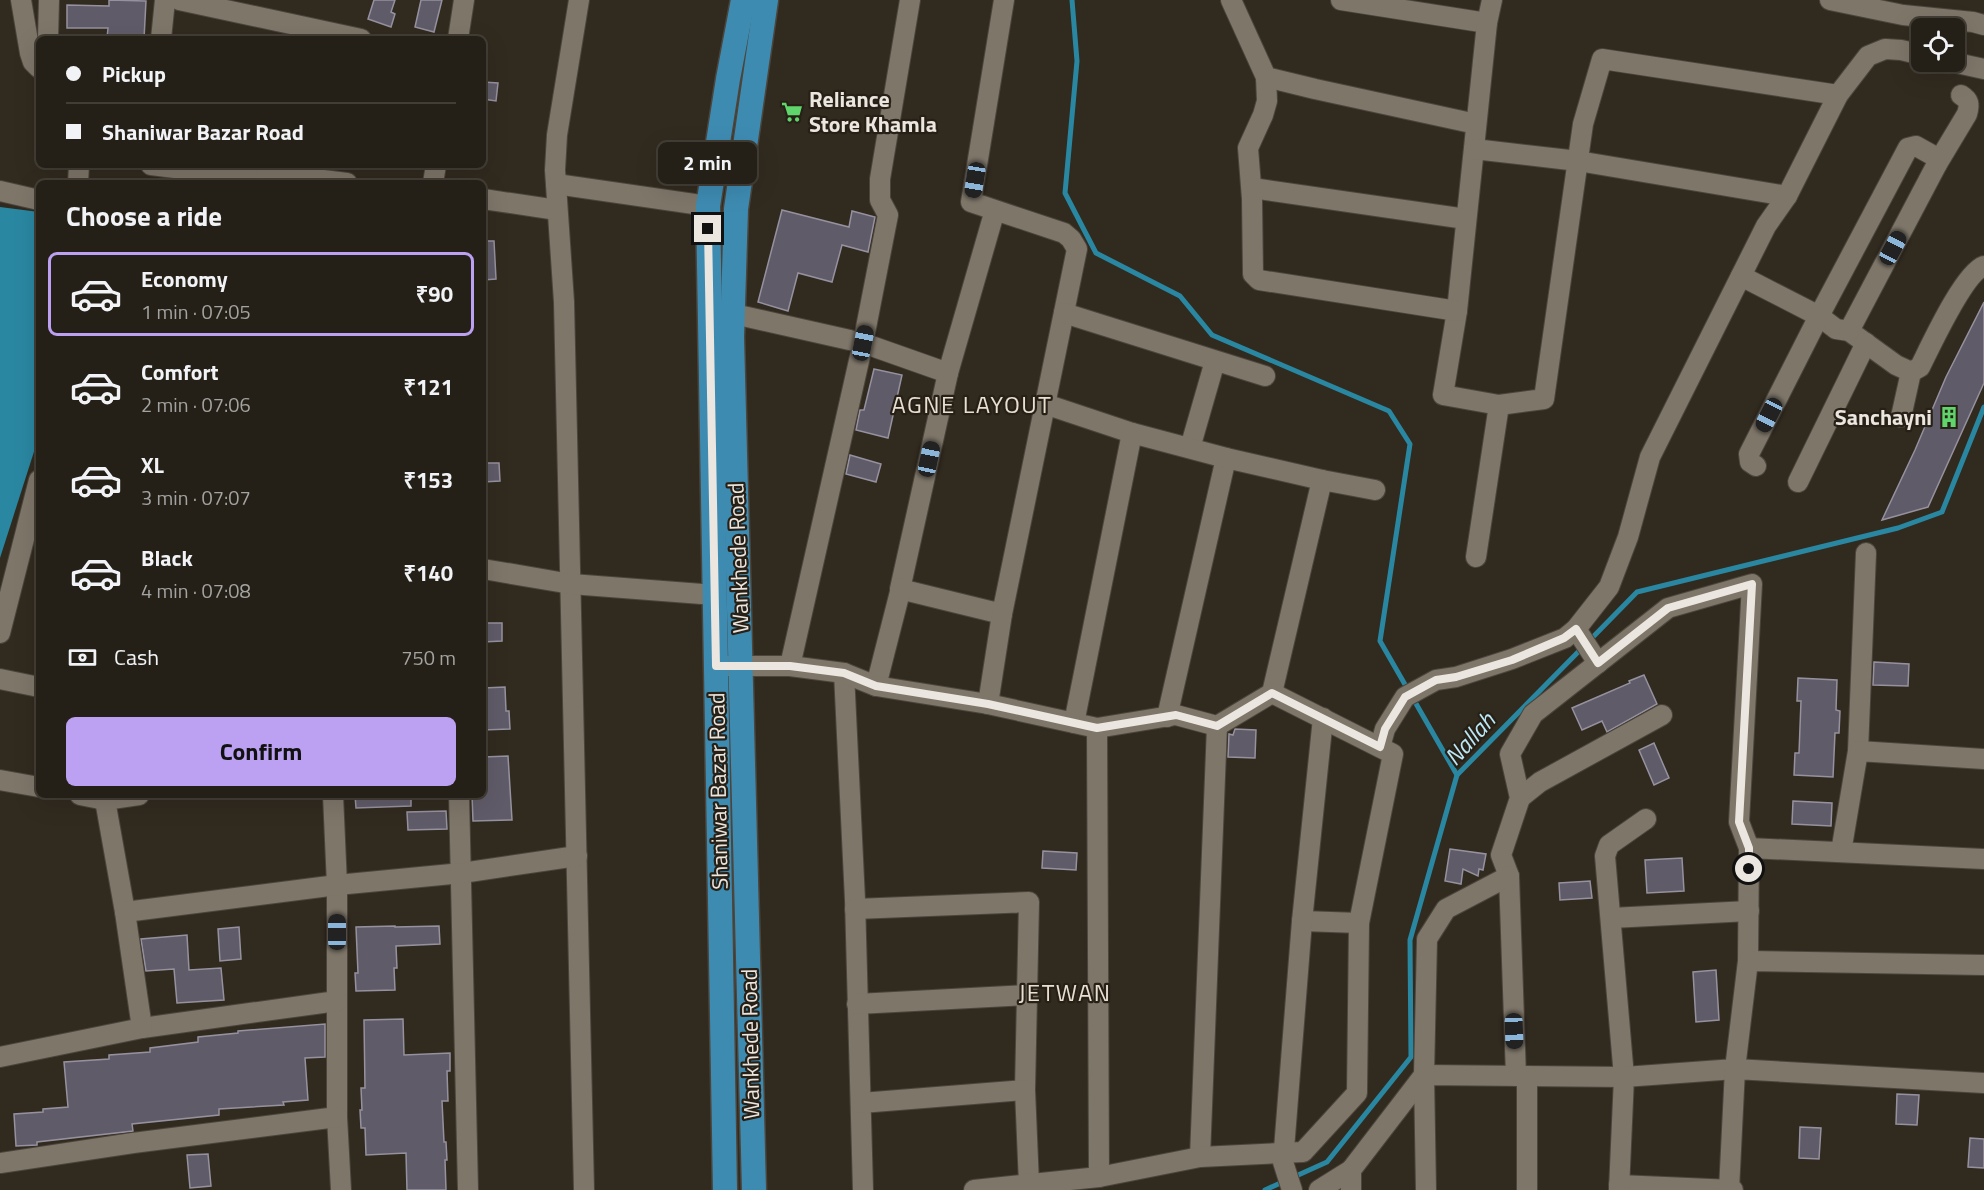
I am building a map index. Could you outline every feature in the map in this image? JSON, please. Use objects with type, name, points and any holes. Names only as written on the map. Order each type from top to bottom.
[{"type":"main road","name":"Shaniwar Bazar Road","points":[[725,1190],[708,206],[743,0]]},
{"type":"main road","name":"Wankhede Road","points":[[754,1190],[732,337],[736,209],[766,0]]},
{"type":"street","points":[[21,0],[30,53],[36,65]]},
{"type":"street","points":[[48,36],[49,0]]},
{"type":"street","points":[[161,36],[165,0]]},
{"type":"street","points":[[178,0],[274,30],[332,36]]},
{"type":"street","points":[[458,36],[464,0]]},
{"type":"street","points":[[579,0],[557,135],[555,170],[564,302],[584,1190]]},
{"type":"street","points":[[790,666],[863,343],[888,214],[880,200],[880,179],[910,0]]},
{"type":"street","points":[[988,704],[1002,614],[1077,249],[1071,238],[1064,233],[971,202],[1004,0]]},
{"type":"street","points":[[1231,0],[1266,77],[1267,101],[1248,148],[1255,278],[1457,311]]},
{"type":"street","points":[[1341,0],[1487,23]]},
{"type":"street","points":[[1492,0],[1487,23],[1457,311],[1443,394],[1499,405],[1544,399],[1583,124],[1602,59],[1838,95]]},
{"type":"street","points":[[1830,0],[1903,7],[1984,25]]},
{"type":"street","points":[[1380,747],[1385,729],[1405,697],[1436,680],[1456,677],[1512,660],[1564,638],[1576,629],[1609,587],[1628,537],[1650,457],[1766,226],[1787,196],[1838,95],[1868,56],[1885,49],[1911,52]]},
{"type":"street","points":[[1965,65],[1984,69]]},
{"type":"street","points":[[1266,77],[1476,124]]},
{"type":"street","points":[[1849,331],[1936,164],[1967,114],[1970,106],[1967,99],[1961,95]]},
{"type":"street","points":[[1756,465],[1750,462],[1749,454],[1908,148],[1916,146],[1934,156],[1936,164]]},
{"type":"street","points":[[1474,149],[1578,161],[1787,196]]},
{"type":"street","points":[[162,168],[190,176],[266,169],[323,180]]},
{"type":"street","points":[[556,184],[708,206]]},
{"type":"street","points":[[1251,188],[1467,219]]},
{"type":"street","points":[[0,191],[36,199]]},
{"type":"street","points":[[486,198],[558,210]]},
{"type":"street","points":[[876,686],[901,588],[948,372],[995,210]]},
{"type":"street","points":[[1901,417],[1911,372],[1920,367],[1966,281],[1977,268],[1984,266]]},
{"type":"street","points":[[1741,276],[1819,316],[1836,329],[1849,331],[1896,365],[1911,372]]},
{"type":"street","points":[[1064,313],[1265,376]]},
{"type":"street","points":[[734,314],[863,343],[948,372]]},
{"type":"street","points":[[1798,482],[1866,343]]},
{"type":"street","points":[[1190,448],[1215,361]]},
{"type":"street","points":[[1045,404],[1132,433],[1226,458],[1375,490]]},
{"type":"street","points":[[1476,557],[1499,405]]},
{"type":"street","points":[[1074,723],[1132,433]]},
{"type":"street","points":[[1167,717],[1226,458]]},
{"type":"street","points":[[716,666],[790,666],[844,673],[876,686],[988,704],[1097,728],[1176,715],[1217,726],[1272,693],[1322,480]]},
{"type":"street","points":[[0,633],[36,492]]},
{"type":"street","points":[[1841,852],[1857,751],[1866,553]]},
{"type":"street","points":[[486,570],[571,584],[715,595]]},
{"type":"street","points":[[1527,1190],[1509,876],[1501,855],[1520,798],[1510,754],[1533,714],[1668,608],[1752,584],[1739,822],[1749,848],[1748,961],[1735,1069],[1731,1190],[1619,1187],[1624,1077],[1605,856],[1609,846],[1646,819]]},
{"type":"street","points":[[901,588],[1002,614]]},
{"type":"street","points":[[1576,629],[1598,663]]},
{"type":"street","points":[[844,673],[855,909],[863,1190]]},
{"type":"street","points":[[0,679],[36,686]]},
{"type":"street","points":[[974,1190],[1099,1177],[1200,1157],[1283,1158],[1303,1152],[1357,1093],[1359,923],[1393,754],[1272,693]]},
{"type":"street","points":[[1520,798],[1540,782],[1662,716]]},
{"type":"street","points":[[1292,1190],[1283,1158],[1302,921],[1323,718]]},
{"type":"street","points":[[1200,1157],[1217,726]]},
{"type":"street","points":[[1097,728],[1099,1177]]},
{"type":"street","points":[[1857,751],[1984,759]]},
{"type":"street","points":[[0,780],[36,786]]},
{"type":"street","points":[[95,798],[105,800],[119,798]]},
{"type":"street","points":[[333,798],[337,885],[338,1117],[341,1190]]},
{"type":"street","points":[[459,798],[468,1190]]},
{"type":"street","points":[[105,800],[125,912],[142,1028]]},
{"type":"street","points":[[1749,848],[1984,859]]},
{"type":"street","points":[[125,912],[337,885],[462,873],[577,856]]},
{"type":"street","points":[[1426,1190],[1424,1075],[1427,939],[1446,909],[1509,876]]},
{"type":"street","points":[[855,909],[1029,902],[1025,1090],[1029,1184]]},
{"type":"street","points":[[1611,918],[1749,911]]},
{"type":"street","points":[[1302,921],[1359,923]]},
{"type":"street","points":[[1748,961],[1984,965]]},
{"type":"street","points":[[857,1004],[1028,995]]},
{"type":"street","points":[[0,1057],[142,1028],[337,1001]]},
{"type":"street","points":[[1424,1075],[1624,1077],[1735,1069],[1984,1083]]},
{"type":"street","points":[[1319,1190],[1351,1170],[1424,1075]]},
{"type":"street","points":[[861,1103],[1025,1090]]},
{"type":"street","points":[[0,1163],[338,1117]]},
{"type":"street","points":[[1351,1170],[1351,1190]]},
{"type":"water","points":[[0,207],[36,212],[36,445],[0,558]]},
{"type":"building","points":[[109,0],[146,1],[144,36],[107,36],[108,28],[67,28],[67,5],[109,6]]},
{"type":"building","points":[[374,0],[395,0],[391,12],[395,14],[391,27],[368,19]]},
{"type":"building","points":[[421,0],[442,0],[434,32],[415,27]]},
{"type":"building","points":[[486,82],[498,83],[496,101],[486,99]]},
{"type":"building","points":[[782,210],[849,227],[852,211],[875,217],[868,252],[842,245],[832,282],[798,273],[788,311],[758,302]]},
{"type":"building","points":[[486,241],[494,241],[496,279],[486,280]]},
{"type":"building","name":"Sanchayni","points":[[1984,302],[1984,383],[1928,507],[1882,520],[1946,377]]},
{"type":"building","points":[[874,369],[902,375],[888,438],[856,430],[860,410],[864,410]]},
{"type":"building","points":[[850,455],[881,464],[876,482],[846,474]]},
{"type":"building","points":[[486,463],[499,463],[500,481],[486,482]]},
{"type":"building","points":[[486,623],[502,623],[502,641],[486,642]]},
{"type":"building","points":[[1874,662],[1909,664],[1908,686],[1873,685]]},
{"type":"building","points":[[1644,675],[1657,704],[1607,732],[1602,721],[1582,730],[1572,708]]},
{"type":"building","points":[[1798,678],[1837,680],[1836,710],[1840,711],[1839,733],[1835,733],[1833,777],[1794,775],[1795,753],[1799,753],[1801,701],[1797,701]]},
{"type":"building","points":[[505,687],[506,711],[509,711],[510,729],[486,730],[486,688]]},
{"type":"building","points":[[1235,729],[1256,730],[1255,758],[1228,757],[1229,734],[1233,735]]},
{"type":"building","points":[[1654,743],[1669,778],[1654,785],[1639,750]]},
{"type":"building","points":[[508,756],[512,820],[473,821],[472,798],[486,798],[486,757]]},
{"type":"building","points":[[355,798],[411,798],[411,806],[356,808]]},
{"type":"building","points":[[1793,801],[1832,803],[1831,826],[1792,824]]},
{"type":"building","points":[[446,811],[447,829],[408,830],[407,812]]},
{"type":"building","points":[[1450,849],[1486,854],[1483,870],[1479,869],[1478,876],[1463,869],[1461,884],[1445,881]]},
{"type":"building","points":[[1043,851],[1077,853],[1076,870],[1042,868]]},
{"type":"building","points":[[1682,858],[1684,891],[1647,893],[1645,860]]},
{"type":"building","points":[[1590,881],[1592,898],[1560,900],[1559,883]]},
{"type":"building","points":[[439,926],[440,944],[396,946],[395,990],[356,991],[355,973],[358,973],[356,927]]},
{"type":"building","points":[[239,927],[241,959],[220,961],[218,929]]},
{"type":"building","points":[[187,935],[189,970],[221,968],[224,1000],[177,1003],[174,969],[146,971],[141,939]]},
{"type":"building","points":[[1716,970],[1719,1020],[1696,1022],[1693,972]]},
{"type":"building","points":[[403,1019],[404,1055],[450,1053],[450,1071],[447,1071],[448,1101],[442,1101],[447,1160],[445,1160],[446,1190],[407,1190],[406,1153],[366,1155],[365,1128],[361,1128],[360,1110],[362,1110],[361,1088],[365,1088],[364,1020]]},
{"type":"building","points":[[325,1024],[325,1057],[305,1058],[308,1100],[283,1102],[284,1105],[219,1109],[219,1115],[132,1124],[133,1131],[16,1146],[14,1114],[68,1107],[64,1062],[109,1059],[109,1055],[150,1052],[150,1048],[198,1042],[198,1037],[238,1033],[238,1031]]},
{"type":"building","points":[[1897,1094],[1919,1095],[1917,1125],[1896,1124]]},
{"type":"building","points":[[1800,1127],[1821,1128],[1819,1159],[1799,1158]]},
{"type":"building","points":[[1970,1138],[1984,1139],[1984,1168],[1968,1167]]},
{"type":"building","points":[[208,1154],[211,1186],[190,1188],[187,1155]]},
{"type":"waterway","points":[[1072,0],[1077,61],[1065,193],[1096,253],[1180,296],[1212,335],[1389,411],[1410,444],[1380,641],[1457,775]]},
{"type":"waterway","name":"Nallah","points":[[1589,641],[1637,592],[1898,528],[1942,512],[1984,407]]},
{"type":"waterway","name":"Nallah","points":[[1265,1190],[1327,1162],[1411,1057],[1410,940],[1457,775],[1583,647]]},
{"type":"place","name":"Reliance Store Khamla","points":[[792,112]]},
{"type":"place","name":"Sanchayni","points":[[1949,417]]},
{"type":"district","name":"AGNE LAYOUT","points":[[972,405]]},
{"type":"district","name":"JETWAN","points":[[1065,993]]},
{"type":"route","points":[[708,229],[716,666],[790,666],[844,673],[876,686],[988,704],[1097,728],[1176,715],[1217,726],[1272,693],[1380,747],[1385,729],[1405,697],[1436,680],[1456,677],[1512,660],[1564,638],[1576,629],[1598,663],[1668,608],[1752,584],[1739,822],[1749,848],[1749,869]]}]
